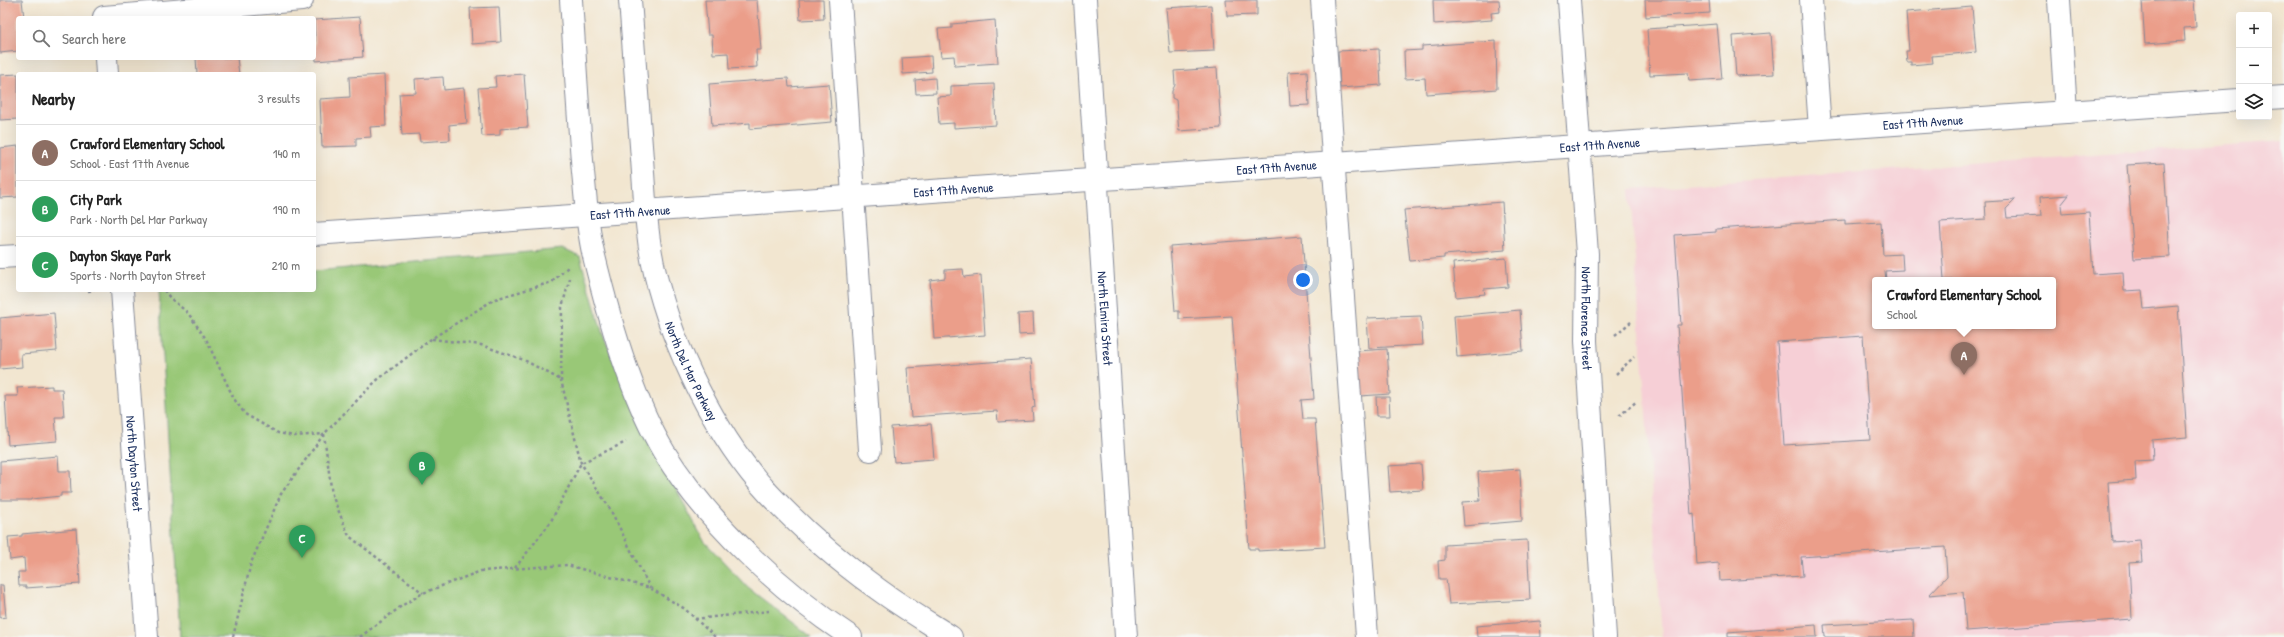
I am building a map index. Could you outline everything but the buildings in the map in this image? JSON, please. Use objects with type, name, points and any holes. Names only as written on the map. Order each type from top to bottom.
[{"type":"street","points":[[103,12],[302,0]]},
{"type":"street","points":[[571,0],[587,215],[593,251],[616,337],[640,401],[664,452],[698,498],[734,539],[771,577],[823,619],[851,637]]},
{"type":"street","name":"North Del Mar Parkway","points":[[630,0],[646,211],[655,272],[667,314],[685,358],[709,406],[738,455],[769,493],[813,537],[875,588],[951,637]]},
{"type":"street","points":[[840,0],[870,450]]},
{"type":"street","name":"North Elmira Street","points":[[1085,0],[1098,179],[1126,637]]},
{"type":"street","points":[[1322,0],[1367,637]]},
{"type":"street","name":"North Florence Street","points":[[1569,0],[1587,254],[1587,349],[1605,637]]},
{"type":"street","points":[[1811,0],[1820,129]]},
{"type":"street","points":[[2059,0],[2066,112]]},
{"type":"street","points":[[106,60],[108,72]]},
{"type":"street","points":[[2272,98],[2284,97]]},
{"type":"street","name":"East 17th Avenue","points":[[316,234],[1098,179],[1334,165],[2236,100]]},
{"type":"street","points":[[0,257],[16,256]]},
{"type":"street","name":"North Dayton Street","points":[[122,292],[147,637]]},
{"type":"path","points":[[233,637],[251,564],[281,494],[324,434],[376,381],[432,339],[495,299],[552,282],[574,262]]},
{"type":"path","points":[[570,277],[562,307],[561,380],[581,463],[610,509],[650,588]]},
{"type":"path","points":[[166,292],[170,298],[188,313],[206,339],[234,399],[245,414],[278,433],[294,436],[324,434]]},
{"type":"path","points":[[432,339],[481,345],[524,360],[561,380]]},
{"type":"path","points":[[514,569],[550,523],[581,463],[654,430]]},
{"type":"path","points":[[324,434],[332,495],[349,536],[423,594]]},
{"type":"path","points":[[360,637],[403,605],[423,594],[481,571],[567,565],[650,588],[685,609],[715,637]]},
{"type":"path","points":[[695,619],[776,610]]},
{"type":"shaded area","points":[[2284,141],[2284,634],[2241,637],[1662,637],[1630,189]]},
{"type":"green space","points":[[563,249],[580,257],[603,335],[641,424],[704,541],[748,588],[812,637],[180,637],[159,292],[316,292],[316,271]]},
{"type":"place","name":"Crawford Elementary School","points":[[1964,375]]},
{"type":"place","name":"City Park","points":[[422,485]]},
{"type":"place","name":"Dayton Skaye Park","points":[[302,558]]}]
